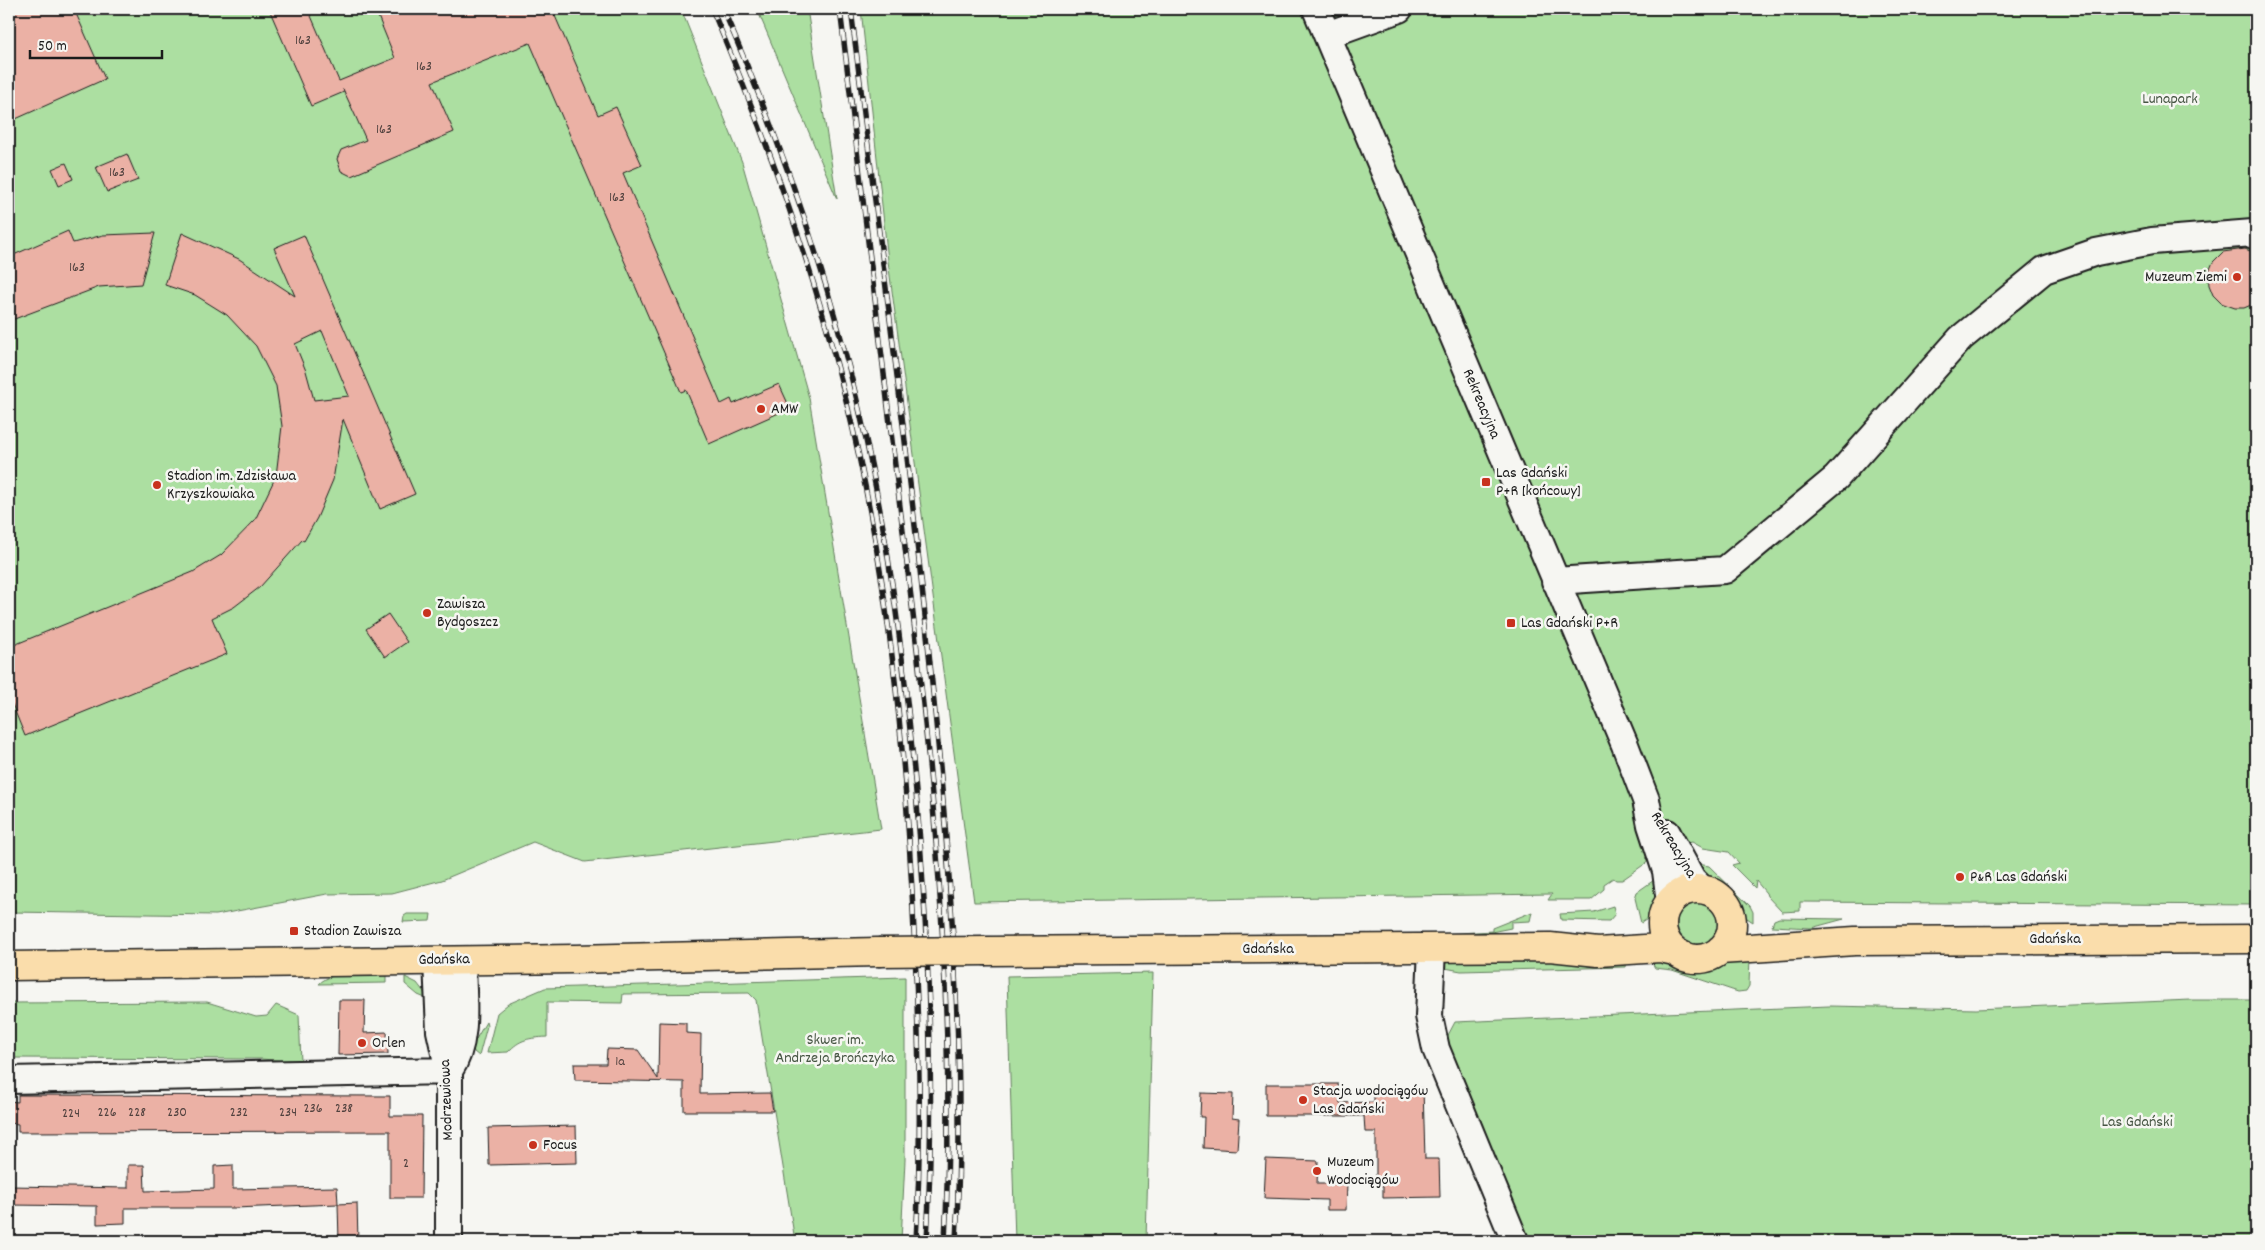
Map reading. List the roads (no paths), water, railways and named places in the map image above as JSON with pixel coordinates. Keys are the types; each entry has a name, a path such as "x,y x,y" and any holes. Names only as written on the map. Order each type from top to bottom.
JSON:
{"main road":[{"path":"1702,889 1720,897 1731,914 1730,934 1720,950 1713,955 1698,958 1676,951 1664,934 1667,909 1684,891 1702,889"},
{"name":"Gdańska","path":"1550,947 1638,932 1654,924 1667,909"},
{"name":"Gdańska","path":"1731,914 1741,922 1757,929 1855,941"},
{"name":"Gdańska","path":"1720,950 1855,941 2256,939"},
{"name":"Gdańska","path":"9,966 986,951 1550,947 1598,952 1660,948 1676,951"}],"street":[{"name":"Rekreacyjna","path":"1316,9 1622,737 1646,800 1692,879 1702,889"},
{"path":"1327,35 1399,9"},
{"path":"1555,581 1725,570 1836,478 1961,338 2044,270 2096,252 2152,241 2255,231"},
{"name":"Rekreacyjna","path":"1646,800 1651,825 1666,871 1667,909"},
{"path":"1432,948 1429,1016 1436,1049 1515,1241"},
{"name":"Modrzewiowa","path":"449,1071 457,1059 461,1044 450,960"},
{"name":"Modrzewiowa","path":"450,960 440,1031 449,1071 450,1241"},
{"path":"9,1080 449,1071"}],"railway":[{"path":"712,9 770,155 804,253 834,353 862,469 885,600 900,732 911,865 919,1086 919,1164 916,1241"},
{"path":"723,9 756,86 813,244 837,324 866,439 888,556 904,674 916,792 924,904 930,1073 927,1241"},
{"path":"840,9 912,605 939,877 947,1059 948,1150 945,1241"},
{"path":"851,9 908,468 938,744 956,992 959,1117 956,1241"}],"place":[{"name":"Muzeum Ziemi","path":"2237,277"},
{"name":"AMW","path":"761,409"},
{"name":"Las Gdański P+R [końcowy]","path":"1486,482"},
{"name":"Stadion im. Zdzisława Krzyszkowiaka","path":"157,485"},
{"name":"Zawisza Bydgoszcz","path":"427,613"},
{"name":"Las Gdański P+R","path":"1511,623"},
{"name":"P&R Las Gdański","path":"1960,877"},
{"name":"Stadion Zawisza","path":"294,931"},
{"name":"Orlen","path":"362,1043"},
{"name":"Stacja wodociągów Las Gdański","path":"1303,1100"},
{"name":"Focus","path":"533,1145"},
{"name":"Muzeum Wodociągów","path":"1317,1171"}],"park label":[{"name":"Lunapark","path":"2170,99"},
{"name":"Skwer im. Andrzeja Brończyka","path":"835,1049"},
{"name":"Las Gdański","path":"2137,1122"}]}
